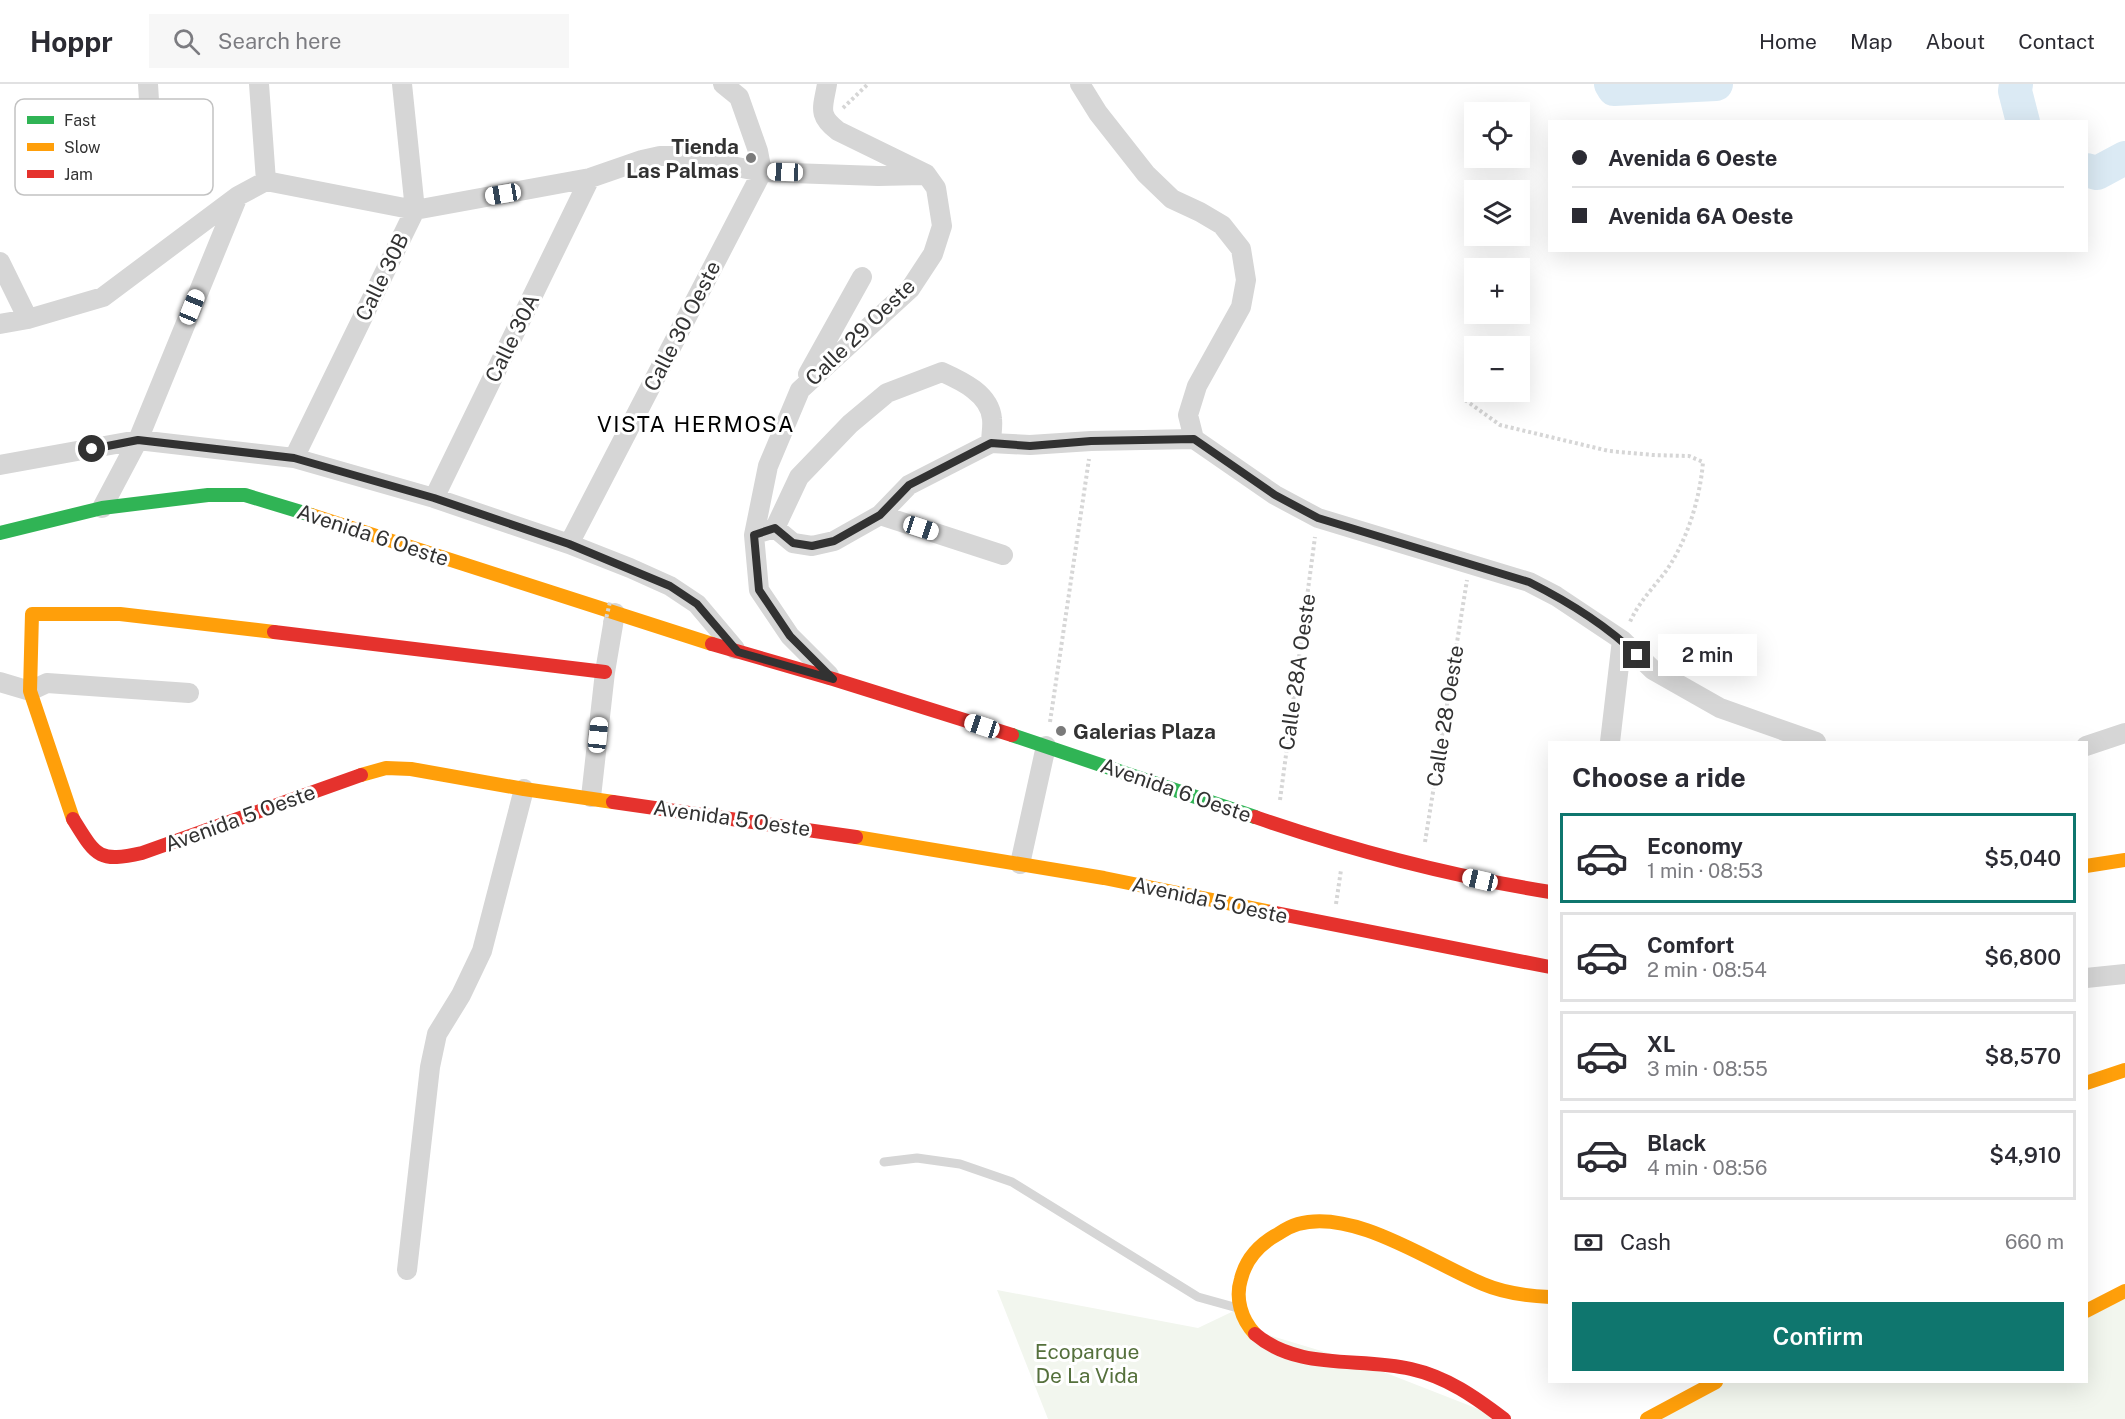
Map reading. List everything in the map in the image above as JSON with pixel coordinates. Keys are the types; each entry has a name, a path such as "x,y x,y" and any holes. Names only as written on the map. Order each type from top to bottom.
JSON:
{"main road":[{"name":"Avenida 6 Oeste","path":"0,533 102,508 208,495 245,495 285,506 610,613 833,679 1046,746 1277,825 1421,867 1548,892"},
{"name":"Avenida 5 Oeste","path":"605,672 120,614 32,614 30,691 73,820 97,854 115,859 142,853 366,773 386,768 411,769 524,789 908,844 1104,878 1548,967"},
{"path":"2088,866 2125,860"},
{"path":"2088,1082 2125,1070"},
{"path":"1504,1419 1457,1386 1429,1374 1397,1366 1317,1359 1284,1352 1261,1340 1244,1320 1240,1308 1239,1281 1253,1254 1274,1236 1293,1226 1321,1221 1368,1230 1492,1287 1548,1297"},
{"path":"2088,1310 2125,1291"},
{"path":"1647,1419 1714,1383"}],"street":[{"path":"148,84 149,99"},
{"path":"259,84 266,181"},
{"name":"Calle 30B","path":"294,458 415,210 402,84"},
{"path":"723,84 739,97 758,151 762,172"},
{"path":"827,84 823,110 827,122 838,132 926,174"},
{"path":"1080,84 1098,113 1146,174 1172,199 1222,225 1241,249 1246,280 1241,307 1197,386 1188,415 1194,439"},
{"path":"0,324 28,319 103,297 238,196 266,181 415,210 590,178 660,156 682,156 762,172 878,176 926,174"},
{"name":"Calle 30 Oeste","path":"569,544 762,172"},
{"name":"Calle 29 Oeste","path":"833,679 790,636 759,590 754,535 768,466 800,390 910,289 933,254 942,226 936,188 926,174"},
{"name":"Calle 30A","path":"434,498 590,178"},
{"path":"102,508 138,440 238,196"},
{"path":"0,262 28,319"},
{"path":"800,390 862,276"},
{"path":"754,535 775,528 799,477 850,424 886,393 924,378 942,372 961,381 985,399 992,417 991,443"},
{"path":"775,528 793,543 812,546 834,541 880,515 909,485 991,443 1030,446 1091,441 1194,439 1275,495 1318,518 1529,582 1556,596 1622,640 1653,670 1720,708 1813,741"},
{"path":"0,465 138,440 294,458 434,498 569,544 670,586 697,604 738,652"},
{"path":"880,515 1003,555"},
{"path":"591,798 610,613"},
{"path":"1611,741 1622,640"},
{"path":"0,682 30,691 47,683 189,693"},
{"path":"2088,745 2125,733"},
{"path":"1020,864 1046,746"},
{"path":"407,1270 430,1067 437,1034 461,995 482,951 524,789"},
{"path":"2088,978 2125,974"}],"lane":[{"path":"884,1162 917,1158 960,1164 1012,1182 1198,1297 1240,1308"}],"path":[{"path":"827,122 868,84"},
{"path":"1468,402 1500,425 1609,451 1689,456 1703,462 1701,481 1685,536 1667,569 1636,609 1622,640"},
{"path":"1046,746 1091,441"},
{"name":"Calle 28A Oeste","path":"1277,825 1318,518"},
{"name":"Calle 28 Oeste","path":"1421,867 1469,565"},
{"path":"1332,925 1346,845"}],"green space":[{"name":"Ecoparque De La Vida","path":"997,1290 1198,1328 1240,1308 1252,1330 1358,1362 1504,1419 1048,1419"},
{"path":"2125,1291 2125,1419 1647,1419 1714,1383 2088,1383 2088,1310"}],"waterway":[{"path":"1611,84 1614,89 1716,84"},
{"path":"2016,84 2015,91 2022,120"},
{"path":"2088,171 2097,173 2125,158"}],"traffic: fast":[{"path":"0,533 102,508 208,495 245,495 311,515"},
{"path":"1012,735 1255,817"}],"traffic: slow":[{"path":"311,515 712,644"},
{"path":"73,819 30,691 32,614 120,614 274,632"},
{"path":"361,775 386,768 411,769 613,802"},
{"path":"856,837 1104,878 1271,912"},
{"path":"2088,866 2125,860"},
{"path":"2088,1082 2125,1070"},
{"path":"1255,1334 1246,1322 1239,1301 1239,1286 1246,1265 1260,1247 1271,1238 1298,1224 1320,1221 1368,1230 1499,1290 1548,1297"},
{"path":"2088,1310 2125,1291"},
{"path":"1647,1419 1714,1383"}],"traffic: jam":[{"path":"274,632 605,672"},
{"path":"712,644 1012,735"},
{"path":"73,819 93,849 100,854 116,857 127,856 142,853 361,775"},
{"path":"613,802 856,837"},
{"path":"1255,817 1401,861 1548,892"},
{"path":"1271,912 1548,967"},
{"path":"1255,1334 1272,1346 1310,1358 1391,1366 1437,1377 1460,1389 1504,1419"}],"place":[{"name":"Tienda Las Palmas","path":"751,158"},
{"name":"Galerias Plaza","path":"1061,731"}],"district":[{"name":"VISTA HERMOSA","path":"696,424"}],"route":[{"path":"92,449 138,440 294,458 434,498 569,544 670,586 697,604 738,652 833,679 790,636 759,590 754,535 775,528 793,543 812,546 834,541 880,515 909,485 991,443 1030,446 1091,441 1194,439 1275,495 1318,518 1529,582 1556,596 1622,640 1637,655"}]}
